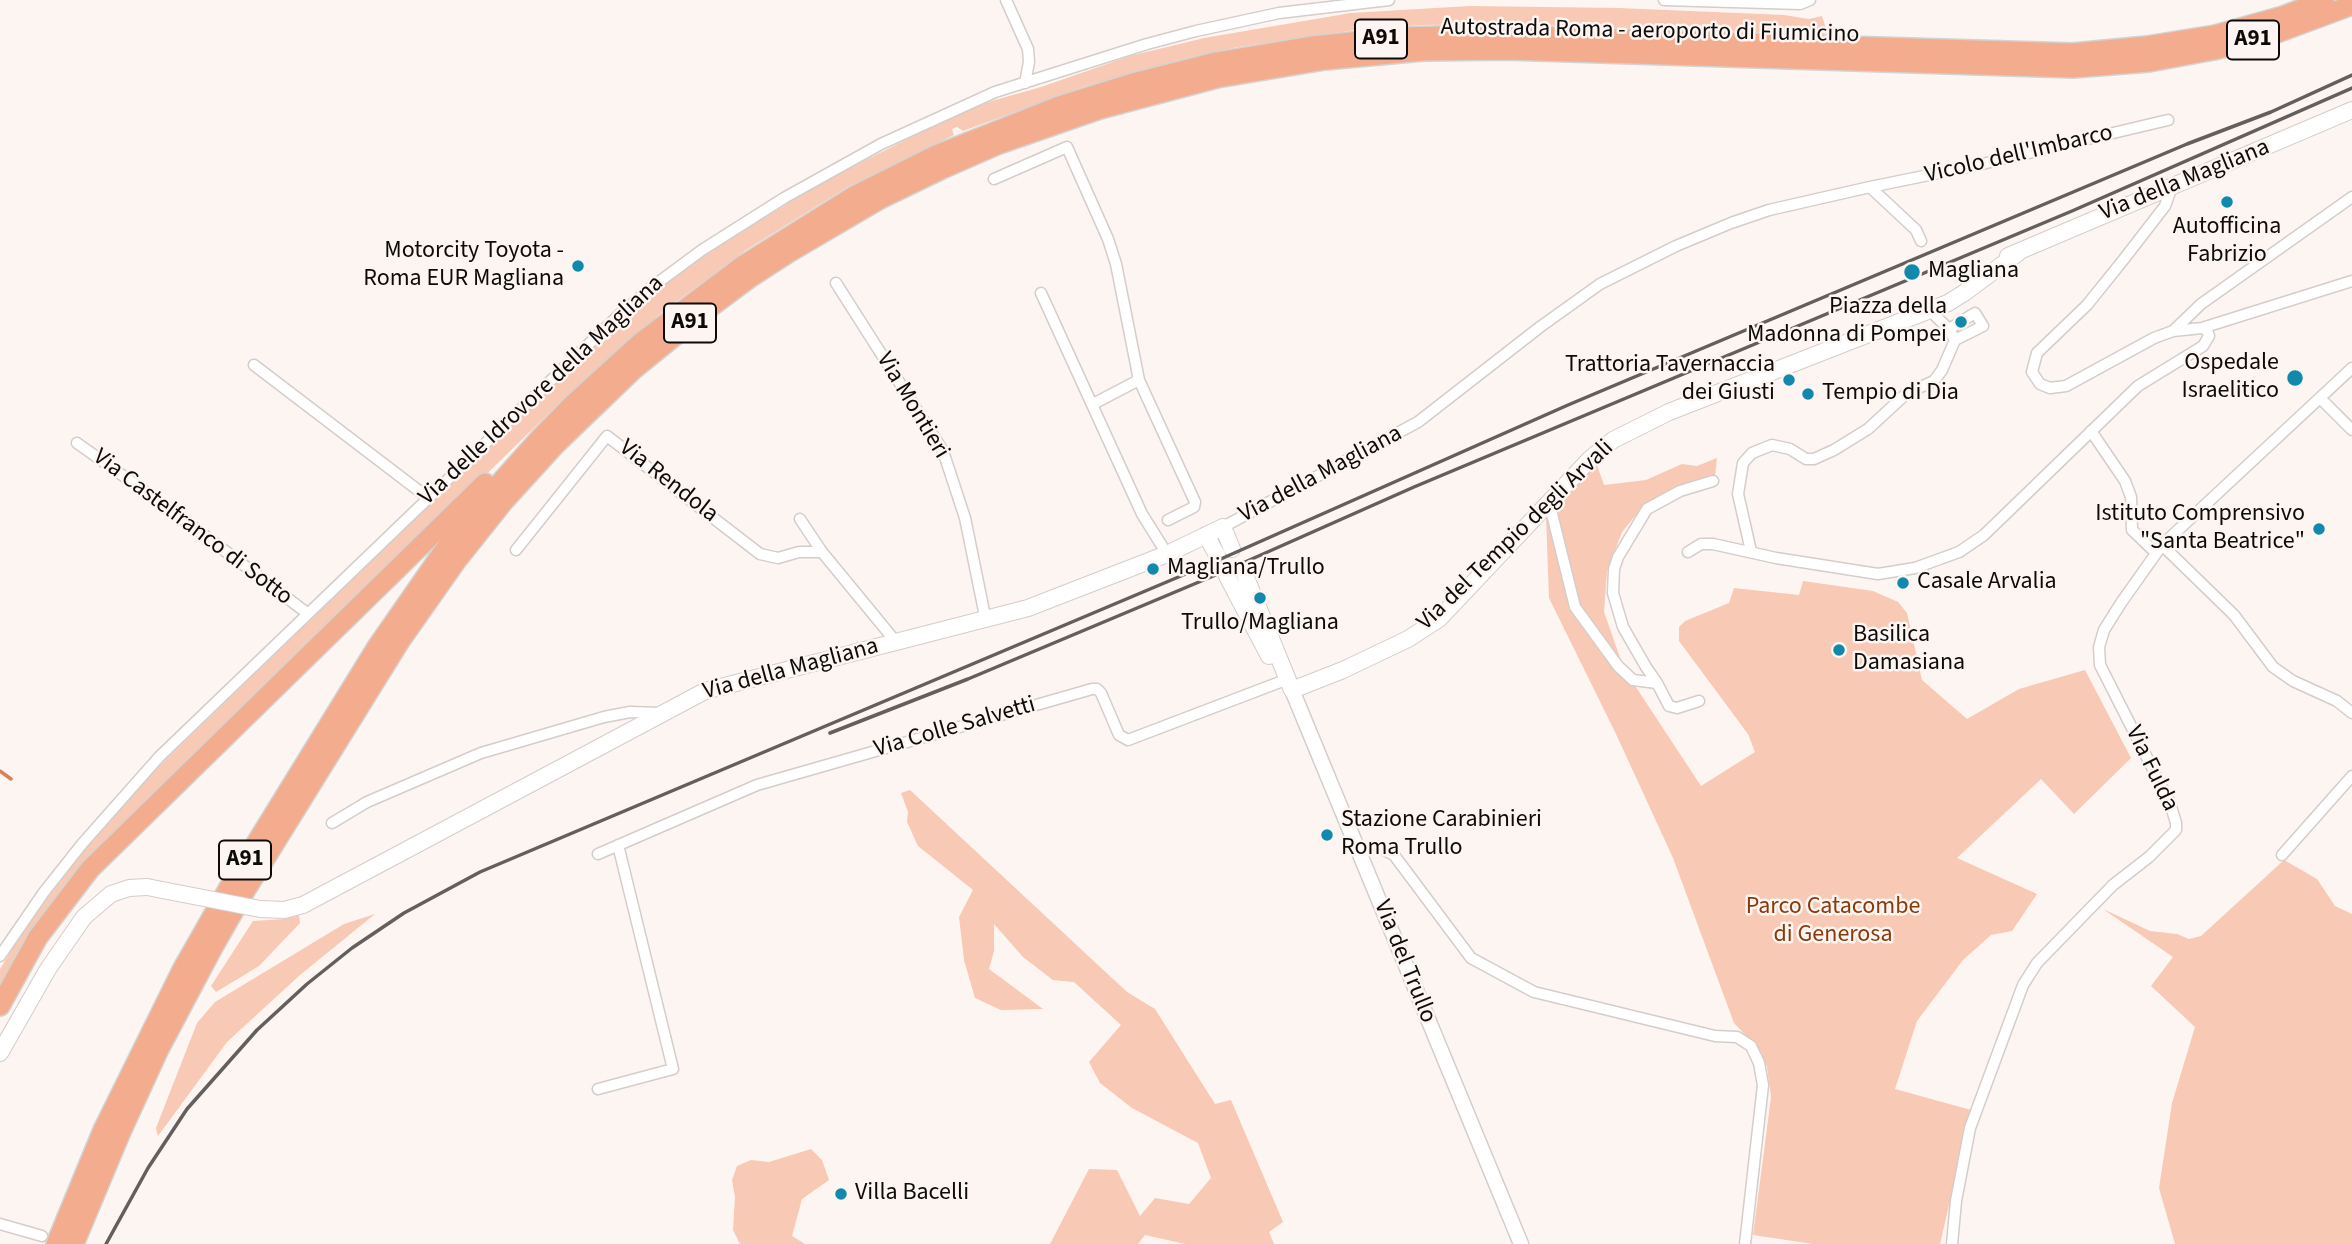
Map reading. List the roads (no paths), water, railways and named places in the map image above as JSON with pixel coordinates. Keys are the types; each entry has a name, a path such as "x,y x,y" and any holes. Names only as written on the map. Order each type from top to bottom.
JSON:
{"highway":[{"name":"Autostrada Roma - aeroporto di Fiumicino","path":"74,1244 159,1049 212,949 400,641 457,560 504,501 555,445 606,394 642,363 708,309 775,261 880,199 999,144 1100,109 1227,76 1348,57 1453,50 2073,68 2148,54 2324,0"},
{"name":"Autostrada Roma - aeroporto di Fiumicino","path":"49,1240 182,970 262,833 377,647 425,577 490,494 572,405 648,337 721,280 794,231 875,185 955,147 1059,106 1133,83 1216,62 1327,44 1400,37 1464,35 2036,53 2200,53 2250,41 2352,5"},
{"path":"0,1006 44,928 90,869 526,443 572,405"}],"main road":[{"name":"Via della Magliana","path":"1932,308 1952,289 1993,261 2018,253 2061,232 2352,110"},
{"name":"Via del Tempio degli Arvali","path":"1290,685 1379,653 1432,624 1464,594 1601,448 1646,422 1932,308"},
{"name":"Via della Magliana","path":"0,1053 48,969 84,916 111,894 129,888 147,887 260,909 280,910 303,905 713,688 986,621 1053,599 1167,554 1223,527"},
{"path":"1206,535 1225,552 1223,527"},
{"name":"Via del Trullo","path":"1235,573 1290,685"}],"street":[{"path":"1006,0 1028,49 1029,62 1025,83"},
{"path":"1277,0 1279,13"},
{"name":"Via delle Idrovore della Magliana","path":"0,956 44,892 120,799 159,757 619,315 702,250 784,198 881,144 975,100 1147,44 1279,13 1389,0"},
{"path":"1664,0 1800,4 1810,0"},
{"name":"Vicolo dell'Imbarco","path":"1870,187 1978,165 2168,120"},
{"path":"994,179 1067,147 1113,251 1139,380 1195,502 1190,509 1168,520"},
{"path":"2172,186 2165,206 2094,296 2078,315 2043,346 2034,361 2033,375 2037,382 2050,388 2062,387 2154,338 2173,331 2202,328 2352,281"},
{"path":"1870,187 1916,230 1921,241"},
{"name":"Via della Magliana","path":"1223,527 1418,422 1557,314 1618,275 1676,246 1749,216 1870,187"},
{"path":"2173,331 2189,313 2264,257 2352,197"},
{"name":"Via Montieri","path":"836,282 943,451 965,518 986,621"},
{"path":"1041,293 1142,514 1167,554"},
{"path":"1932,308 1955,340"},
{"path":"1751,551 1738,494 1743,463 1752,453 1772,445 1790,449 1806,459 1814,459 1868,429 1907,393 1934,381 1941,373 1955,340 1983,326 1975,313 1949,329"},
{"path":"1688,552 1697,545 1707,544 1872,574 1892,573 1925,565 1970,546 2138,386 2203,346 2209,336 2207,330 2187,324 2186,317 2189,313"},
{"path":"254,365 427,497"},
{"name":"Via Fulda","path":"1952,1244 1956,1201 1970,1128 2023,985 2037,963 2113,885 2149,858 2176,830 2170,803 2103,674 2098,656 2104,630 2159,549 2352,368"},
{"path":"1093,404 1139,380"},
{"path":"2319,398 2352,430"},
{"path":"2091,431 2125,481 2131,496 2132,530 2159,549 2234,615 2273,667 2293,681 2337,701 2352,713"},
{"name":"Via Rendola","path":"516,550 607,436 760,554 778,558 799,552 821,552"},
{"name":"Via Castelfranco di Sotto","path":"77,443 172,510 307,613"},
{"path":"1699,701 1677,708 1669,706 1623,627 1614,593 1614,569 1618,556 1647,509 1680,491 1713,481"},
{"path":"1549,502 1576,607 1618,666 1633,680 1657,682"},
{"path":"800,519 821,552 896,642"},
{"name":"Via Colle Salvetti","path":"598,854 757,785 1092,689 1101,693 1119,735 1128,740 1290,685"},
{"name":"Via del Trullo","path":"1290,685 1521,1244"},
{"name":"Via della Magliana","path":"332,823 366,802 481,753 604,717 630,712 664,713"},
{"path":"2282,855 2352,776"},
{"path":"598,1089 673,1069 618,845"},
{"path":"1359,852 1374,847 1394,855 1471,958 1534,992 1715,1036 1738,1037 1746,1042 1758,1059 1763,1085 1745,1244"},
{"path":"0,1224 49,1240"}],"waterway":[{"path":"0,771 11,779"}],"railway":[{"path":"106,1244 148,1168 187,1109 257,1030 307,984 352,948 404,913 480,872 1214,562 1568,405 2187,144 2271,112 2352,75"},
{"path":"830,733 968,679 1218,574 1414,487 2072,211 2352,88"}],"place":[{"name":"Autofficina Fabrizio","path":"2227,202"},
{"name":"Motorcity Toyota - Roma EUR Magliana","path":"578,266"},
{"name":"Magliana","path":"1912,272"},
{"name":"Piazza della Madonna di Pompei","path":"1961,322"},
{"name":"Ospedale Israelitico","path":"2295,378"},
{"name":"Trattoria Tavernaccia dei Giusti","path":"1789,380"},
{"name":"Tempio di Dia","path":"1808,394"},
{"name":"Istituto Comprensivo \"Santa Beatrice\"","path":"2319,529"},
{"name":"Magliana/Trullo","path":"1153,569"},
{"name":"Casale Arvalia","path":"1903,583"},
{"name":"Trullo/Magliana","path":"1260,598"},
{"name":"Basilica Damasiana","path":"1839,650"},
{"name":"Stazione Carabinieri Roma Trullo","path":"1327,835"},
{"name":"Villa Bacelli","path":"841,1194"}],"park label":[{"name":"Parco Catacombe di Generosa","path":"1833,922"}]}
